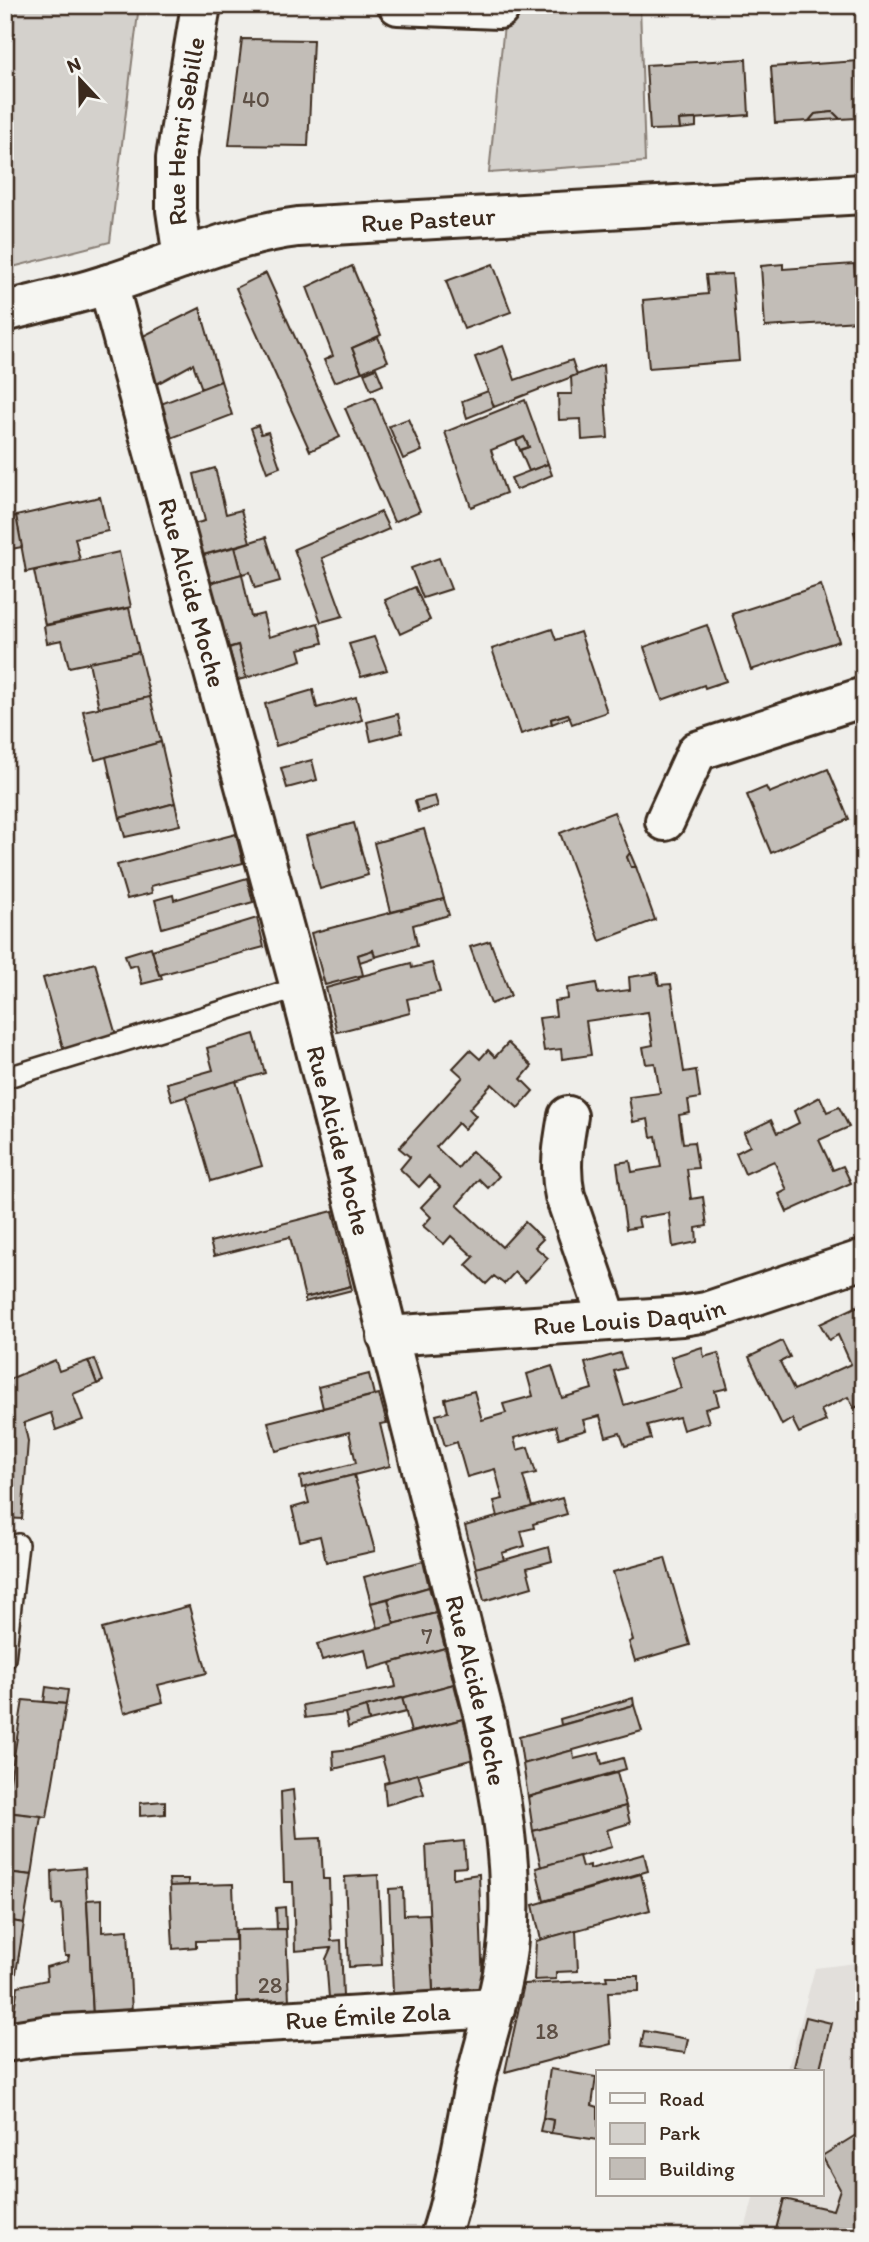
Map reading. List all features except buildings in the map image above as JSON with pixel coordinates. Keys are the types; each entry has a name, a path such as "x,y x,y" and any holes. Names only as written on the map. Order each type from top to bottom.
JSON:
{"street":[{"name":"Rue Henri Sebille","path":"183,258 176,210 176,158 201,5"},
{"path":"398,5 499,9"},
{"name":"Rue Pasteur","path":"5,312 108,284 243,236 298,227 864,194"},
{"name":"Rue Alcide Moche","path":"108,284 300,987 485,1718 505,1831 509,1920 505,1961 495,2008"},
{"path":"665,821 697,751 864,697"},
{"path":"568,1116 561,1154 561,1178 608,1320"},
{"name":"Rue Louis Daquin","path":"387,1336 682,1316 706,1312 864,1259"},
{"name":"Rue Émile Zola","path":"5,2042 50,2035 495,2008 475,2083 454,2191 440,2237"}],"lane":[{"path":"5,1078 300,987"},
{"path":"5,1659 18,1544"}],"shaded area":[{"path":"864,1962 864,2237 743,2237 754,2196 824,2196 824,2070 788,2070 815,1968"}],"green space":[{"path":"5,5 139,5 110,242 5,269"},
{"path":"506,5 640,5 645,162 489,173"}]}
